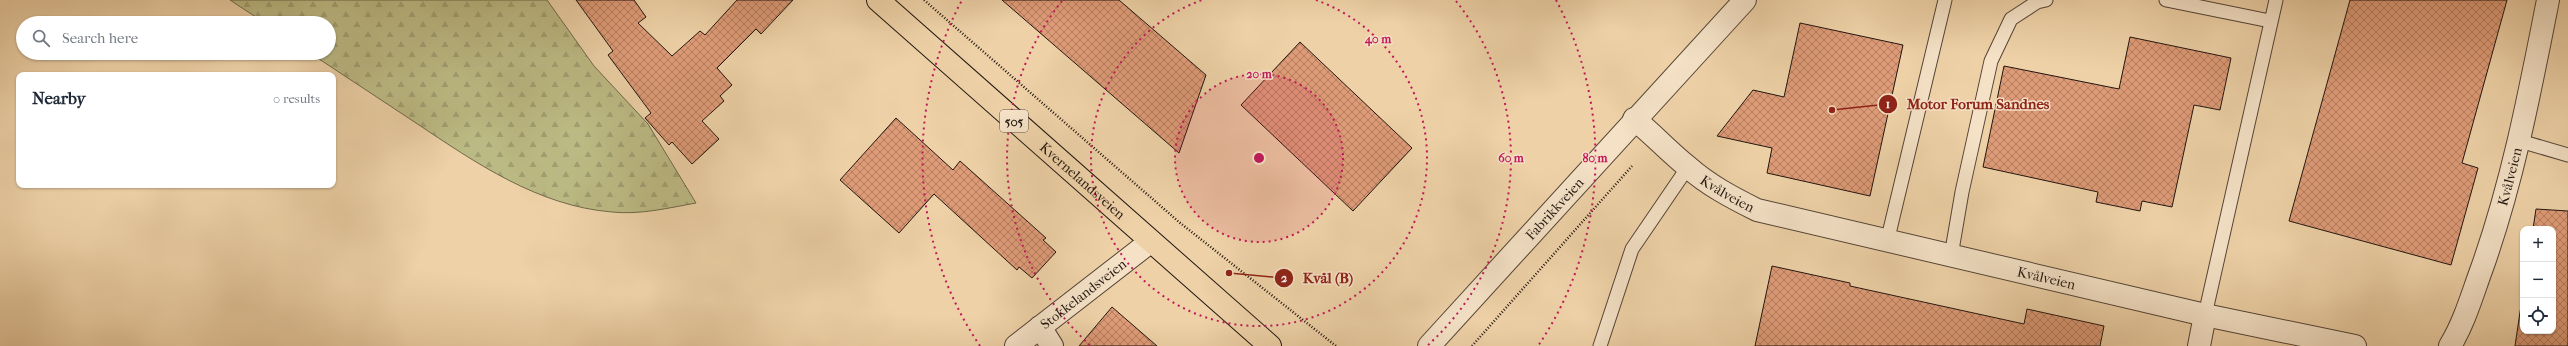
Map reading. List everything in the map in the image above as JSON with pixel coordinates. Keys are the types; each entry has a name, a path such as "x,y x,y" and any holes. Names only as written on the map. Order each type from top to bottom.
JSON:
{"main road":[{"name":"Kvernelandsveien","path":"878,0 1150,242 1270,346"}],"street":[{"name":"Fabrikkveien","path":"1429,346 1634,119 1745,0"},
{"name":"Kvålveien","path":"2450,346 2462,326 2492,239 2520,141 2548,0"},
{"name":"Kvålveien","path":"1634,119 1658,138 1688,167 1727,195 1757,210 1887,242 2205,315 2355,346"},
{"name":"Stokkelandsveien","path":"1016,346 1150,242"},
{"path":"2199,346 2205,315"},
{"path":"1040,327 1052,346"}],"lane":[{"path":"1887,242 1945,0"},
{"path":"1951,256 1962,192 1991,61 2011,19 2036,2 2046,0"},
{"path":"2166,0 2270,21"},
{"path":"2205,315 2270,21 2276,0"},
{"path":"2520,141 2568,155"},
{"path":"1600,346 1632,249 1688,167"}],"path":[{"path":"924,0 1179,222 1336,346"},
{"path":"1472,346 1632,166"}],"green space":[{"path":"230,0 547,0 594,66 648,124 696,203 644,212 622,213 585,208 533,192 462,153 321,60 336,60 336,16 254,16"}],"building":[{"path":"576,0 634,0 646,17 638,23 672,56 700,31 705,35 737,0 793,0 761,34 756,29 717,68 732,85 720,96 724,101 702,121 719,139 692,164 672,142 669,145 645,118 651,113 608,55 613,51"},
{"path":"1002,0 1119,0 1206,75 1179,153"},
{"path":"2350,0 2507,0 2462,163 2478,168 2451,265 2289,221"},
{"path":"1800,23 1903,45 1870,196 1767,173 1772,148 1717,136 1753,90 1784,97"},
{"path":"2130,37 2231,58 2220,110 2194,105 2172,207 2142,201 2140,211 2096,202 2098,192 1983,167 2004,66 2119,89"},
{"path":"1300,42 1412,148 1353,211 1241,105"},
{"path":"896,118 953,170 960,161 1046,238 1043,240 1056,252 1032,278 1019,267 1017,270 934,194 899,233 840,180"},
{"path":"2536,209 2568,211 2568,346 2515,346 2520,312 2520,334 2556,334 2556,226 2533,226"},
{"path":"1772,266 1850,283 1850,286 2024,324 2027,309 2104,326 2100,346 1755,346"},
{"path":"1112,307 1157,346 1079,346"}],"place":[{"name":"Motor Forum Sandnes","path":"1832,110"},
{"name":"Kvål (B)","path":"1229,273"}]}
